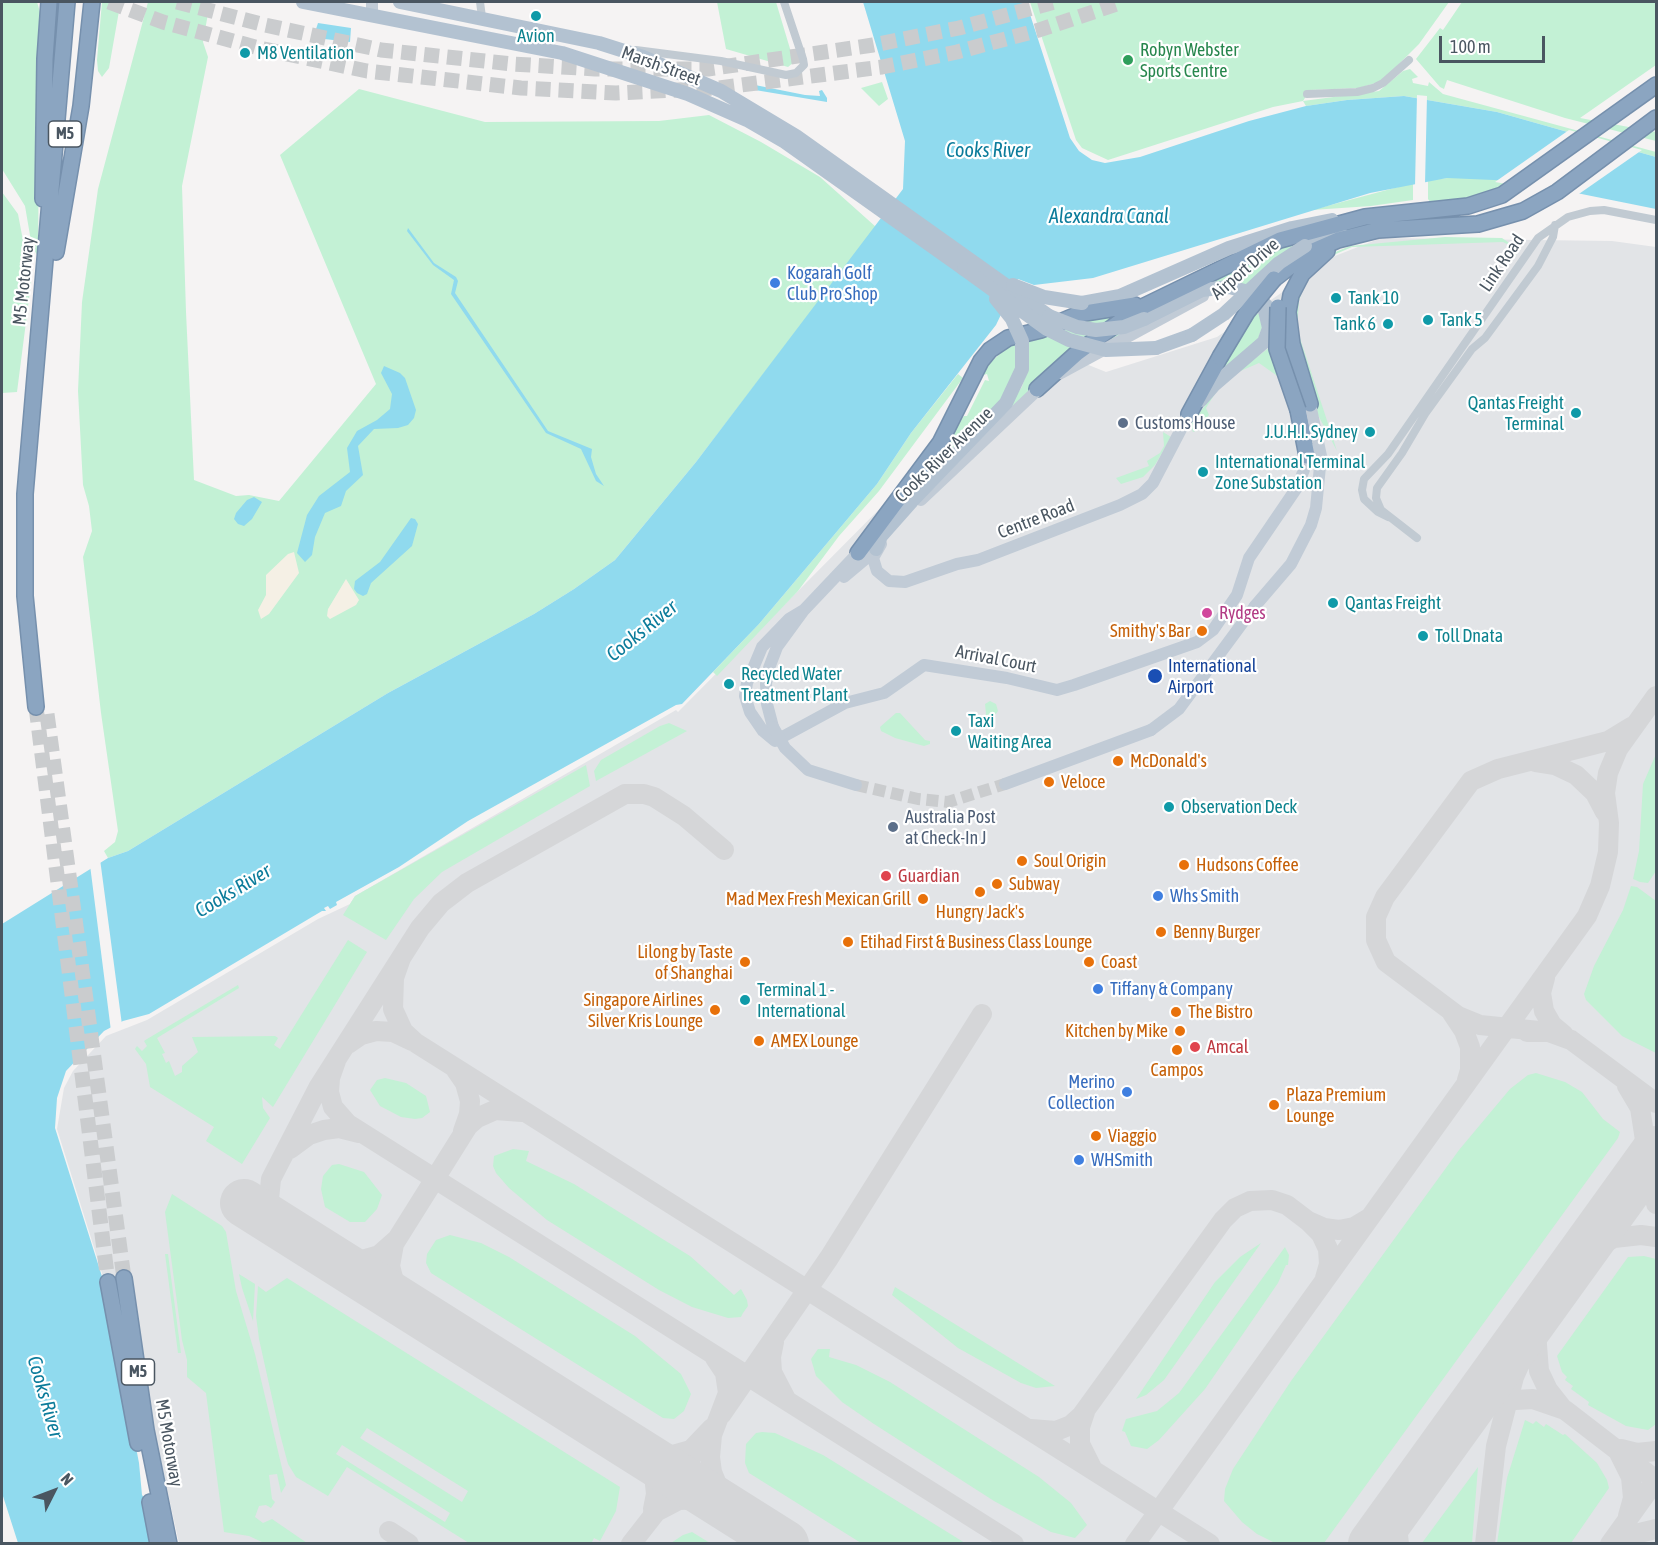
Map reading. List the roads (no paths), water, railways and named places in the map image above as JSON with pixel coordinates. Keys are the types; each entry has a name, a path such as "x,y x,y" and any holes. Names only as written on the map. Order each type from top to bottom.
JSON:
{"highway":[{"name":"M5 Motorway","path":"49,266 67,2"},
{"name":"M5 Motorway","path":"41,706 27,633 24,571 31,456 77,2"},
{"path":"49,266 84,89 92,2"},
{"path":"49,3 42,164 49,266"},
{"name":"Airport Drive","path":"1365,217 1468,206 1493,199 1516,186 1656,85"},
{"name":"Airport Drive","path":"1378,230 1496,220 1523,211 1557,192 1656,118"},
{"path":"858,553 940,443 981,361 996,345 1008,338 1041,330 1079,314 1132,306 1294,235 1365,217"},
{"path":"1306,460 1304,385 1292,344 1288,312 1294,287 1306,268 1318,257 1339,246 1438,226"},
{"path":"1189,414 1220,357 1261,293 1284,269 1305,250 1378,230"},
{"path":"1305,409 1277,349 1275,311 1292,273 1303,259 1322,245"},
{"path":"1037,389 1077,353 1122,319 1207,275"},
{"name":"M5 Motorway","path":"124,1278 158,1544"},
{"name":"M5 Motorway","path":"108,1282 148,1467 169,1544"}],"main road":[{"name":"Marsh Street","path":"303,2 372,8 588,60 688,94 747,120 856,186"},
{"name":"Marsh Street","path":"400,2 557,33 618,49 670,68 729,95 787,130 856,186 966,265"},
{"path":"482,17 489,28 555,46 588,60"},
{"name":"Airport Drive","path":"966,265 1035,294 1082,303 1120,296 1217,253 1271,234 1320,222 1365,217"},
{"name":"Airport Drive","path":"966,265 1058,335 1094,348 1131,351 1168,345 1203,329 1224,314 1279,263 1335,235 1378,230"},
{"path":"966,265 1038,310 1067,325 1087,329 1108,330 1144,319 1202,290 1221,286 1239,289 1259,298 1275,311 1304,385"},
{"path":"876,550 881,536 912,501 1000,410 1015,389 1022,369 1022,341 1005,309 966,265"},
{"path":"1189,414 1214,385 1253,354 1266,338 1269,323 1265,311 1239,289"},
{"path":"858,553 929,474 968,443"}],"street":[{"path":"480,2 482,17"},
{"name":"Marsh Street","path":"618,49 721,61 786,75 799,71 804,65 784,2"},
{"path":"1307,94 1357,92 1373,88 1383,83 1409,60"},
{"path":"1555,225 1575,214 1604,210 1656,220"},
{"name":"Link Road","path":"1417,538 1364,499 1362,490 1364,479 1388,454 1538,238 1555,225"},
{"name":"Link Road","path":"1388,518 1377,502 1377,488 1445,386 1538,266 1553,237 1555,225"},
{"path":"1509,282 1515,298"},
{"name":"Cooks River Avenue","path":"822,593 876,550 921,501 1037,389 1063,372 1204,295 1239,289"},
{"path":"1005,784 1151,730 1179,709 1298,552 1311,525 1319,488 1321,456 1317,428 1305,409"},
{"name":"Centre Road","path":"876,550 874,564 880,576 892,582 905,582 957,564 978,560 1131,500 1153,483 1189,414"},
{"name":"Arrival Court","path":"804,610 780,627 762,647 747,683 745,696 750,712 763,731 775,741 845,703 884,693 925,665 1057,690 1203,639 1233,602 1249,558 1298,486 1306,460"},
{"path":"855,785 823,776 803,766 785,748 773,727 766,694 772,657 782,638 804,610 858,553"}],"water":[{"name":"Cooks River","path":"863,2 1026,2 1070,138 1079,151 1092,160 1105,163 1140,157 1249,121 1306,106 1347,100 1404,96 1497,112 1656,157 1656,209 1517,181 1447,178 1370,193 1093,278 1034,285 1018,279 996,325 911,433 877,484 759,624 682,704 676,705 468,821 399,867 336,902 337,905 330,909 328,906 324,908 326,911 322,911 149,1014 123,1021 104,1031 66,1071 57,1098 55,1128 105,1286 139,1463 142,1495 178,1543 18,1543 2,1493 2,924 108,858 128,851 388,693 534,614 615,560 696,462 903,189 905,141"},
{"path":"318,23 351,28 350,42 316,38 314,35"},
{"path":"755,85 805,95 820,96 819,91 822,90 827,102 755,90"},
{"path":"408,228 434,263 456,277 458,281 455,293 548,431 592,449 591,457 596,474 604,486 596,481 581,449 546,433 451,294 454,280 433,265 407,231"},
{"path":"384,366 400,373 405,378 416,410 414,418 408,425 398,428 374,429 358,446 363,475 346,491 341,506 325,513 315,537 312,555 305,562 297,553 307,515 319,496 350,472 347,448 357,431 377,420 390,409 392,394 381,373"},
{"path":"254,497 262,502 252,519 244,526 238,524 234,519 236,513 247,500"},
{"path":"411,518 415,519 418,524 412,546 371,583 367,594 363,596 357,593 354,589 355,581 380,562"}],"tunnel":[{"path":"109,2 163,22 259,48 367,71 521,88 616,93 718,88 882,67 957,52 1039,30 1123,2"},
{"path":"177,2 265,25 381,50 513,64 595,69 708,69 873,45 959,28 1055,2"},
{"path":"36,707 108,1282"},
{"path":"47,714 124,1278"},
{"path":"856,785 918,799 948,802 1005,784"}],"place":[{"name":"Avion","path":"536,16"},
{"name":"M8 Ventilation","path":"245,53"},
{"name":"Robyn Webster Sports Centre","path":"1128,60"},
{"name":"Kogarah Golf Club Pro Shop","path":"775,283"},
{"name":"Tank 10","path":"1336,298"},
{"name":"Tank 5","path":"1428,320"},
{"name":"Tank 6","path":"1388,324"},
{"name":"Qantas Freight Terminal","path":"1576,413"},
{"name":"Customs House","path":"1123,423"},
{"name":"J.U.H.I. Sydney","path":"1370,432"},
{"name":"International Terminal Zone Substation","path":"1203,472"},
{"name":"Qantas Freight","path":"1333,603"},
{"name":"Rydges","path":"1207,613"},
{"name":"Smithy's Bar","path":"1202,631"},
{"name":"Toll Dnata","path":"1423,636"},
{"name":"International Airport","path":"1155,676"},
{"name":"Recycled Water Treatment Plant","path":"729,684"},
{"name":"Taxi Waiting Area","path":"956,731"},
{"name":"McDonald's","path":"1118,761"},
{"name":"Veloce","path":"1049,782"},
{"name":"Observation Deck","path":"1169,807"},
{"name":"Australia Post at Check-In J","path":"893,827"},
{"name":"Soul Origin","path":"1022,861"},
{"name":"Hudsons Coffee","path":"1184,865"},
{"name":"Guardian","path":"886,876"},
{"name":"Subway","path":"997,884"},
{"name":"Hungry Jack's","path":"980,892"},
{"name":"Whs Smith","path":"1158,896"},
{"name":"Mad Mex Fresh Mexican Grill","path":"923,899"},
{"name":"Benny Burger","path":"1161,932"},
{"name":"Etihad First & Business Class Lounge","path":"848,942"},
{"name":"Lilong by Taste of Shanghai","path":"745,962"},
{"name":"Coast","path":"1089,962"},
{"name":"Tiffany & Company","path":"1098,989"},
{"name":"Terminal 1 - International","path":"745,1000"},
{"name":"Singapore Airlines Silver Kris Lounge","path":"715,1010"},
{"name":"The Bistro","path":"1176,1012"},
{"name":"Kitchen by Mike","path":"1180,1031"},
{"name":"AMEX Lounge","path":"759,1041"},
{"name":"Amcal","path":"1195,1047"},
{"name":"Campos","path":"1177,1050"},
{"name":"Merino Collection","path":"1127,1092"},
{"name":"Plaza Premium Lounge","path":"1274,1105"},
{"name":"Viaggio","path":"1096,1136"},
{"name":"WHSmith","path":"1079,1160"}],"water label":[{"name":"Alexandra Canal","path":"1109,217"}]}
